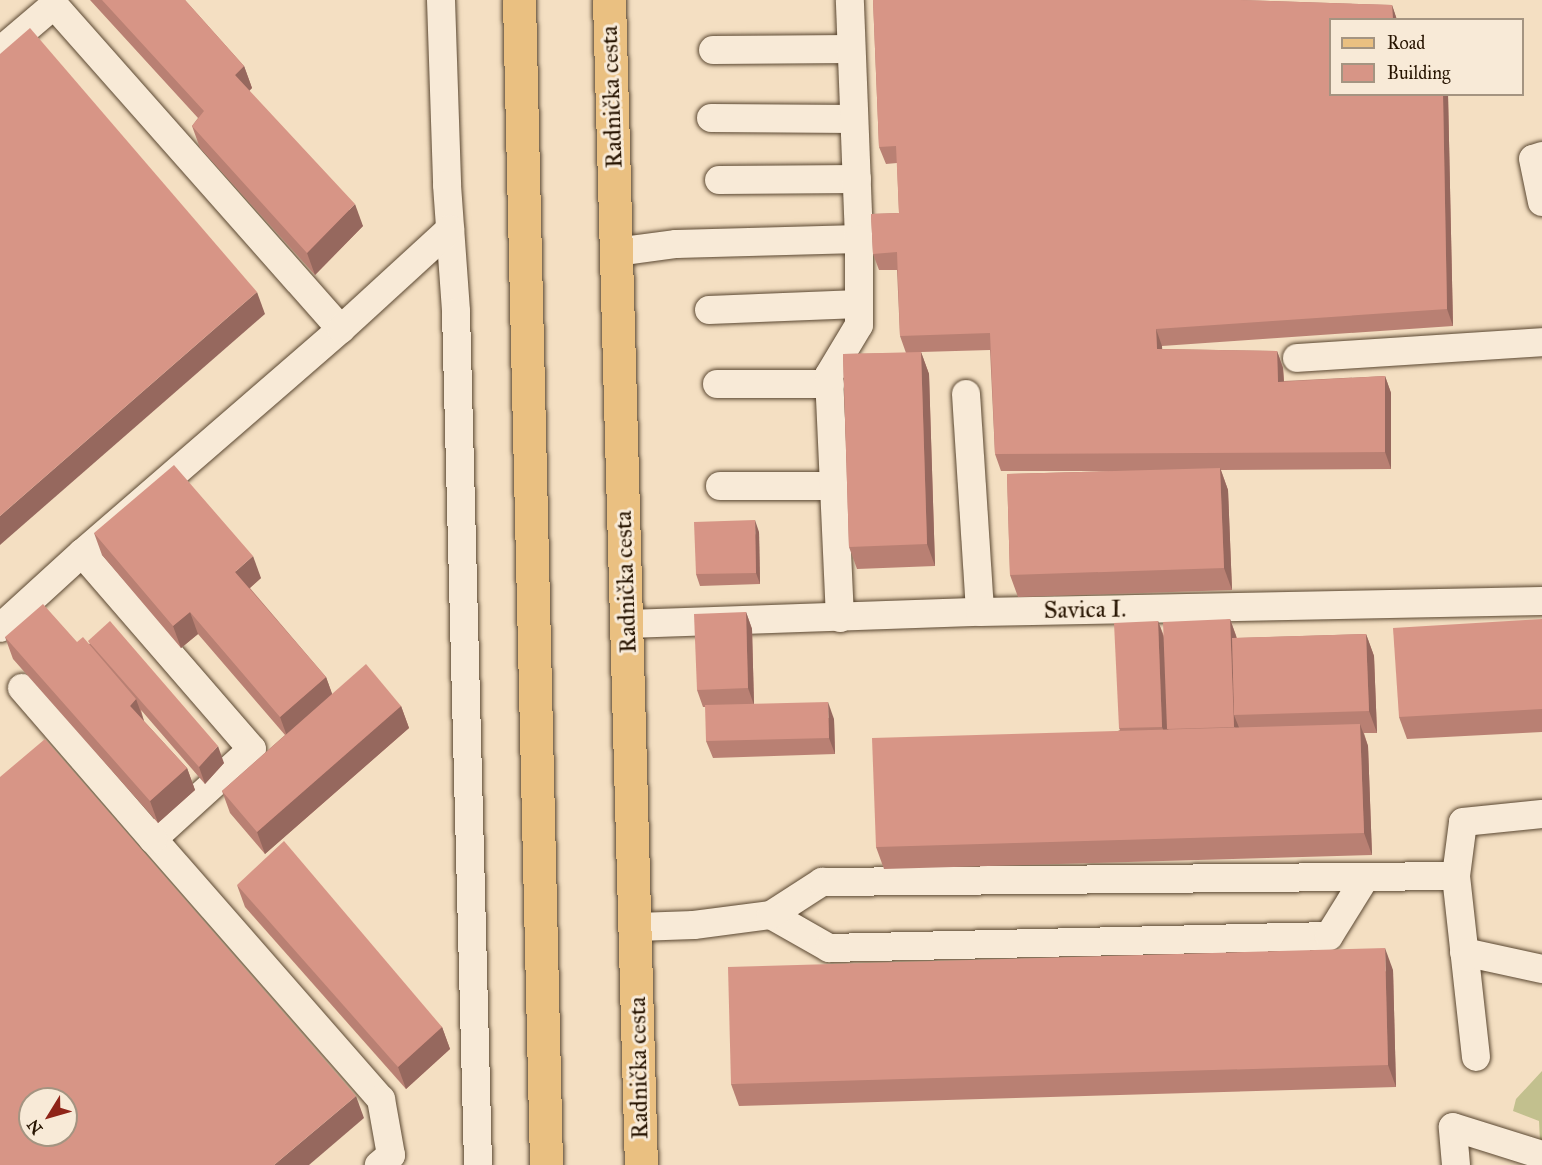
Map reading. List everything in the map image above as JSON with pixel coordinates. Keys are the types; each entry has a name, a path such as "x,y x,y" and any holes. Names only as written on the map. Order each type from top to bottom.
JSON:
{"main road":[{"path":"519,0 546,1165"},
{"name":"Radnička cesta","path":"609,0 637,927 641,1165"}],"street":[{"path":"441,0 450,229 456,312 478,1165"},
{"path":"840,618 829,375 859,326 859,239 850,0"},
{"path":"0,51 54,5 341,329"},
{"path":"713,50 851,49"},
{"path":"711,118 854,119"},
{"path":"1542,156 1533,159 1542,202"},
{"path":"719,180 857,179"},
{"path":"0,628 82,553 341,329 450,229"},
{"path":"616,252 676,244 859,239"},
{"path":"709,310 859,304"},
{"path":"1297,358 1542,342"},
{"path":"717,384 830,384"},
{"path":"966,394 980,612"},
{"path":"720,486 834,486"},
{"path":"82,553 252,749 153,838"},
{"name":"Savica I.","path":"628,624 980,612 1542,602"},
{"path":"22,688 381,1099 391,1155 379,1165"},
{"path":"1476,1057 1456,876 1463,822 1542,814"},
{"path":"637,927 694,924 771,915 822,882 1456,876"},
{"path":"771,915 829,948 1329,936 1365,878"},
{"path":"1464,952 1542,969"},
{"path":"1456,1165 1453,1127 1542,1155"}],"shaded area":[{"path":"1542,1071 1542,1143 1540,1143 1539,1121 1513,1111 1516,1099"}],"building":[{"path":"102,0 185,0 244,66 235,75 355,204 307,253 192,126 204,111"},
{"path":"873,0 1240,0 1392,5 1393,18 1329,18 1329,96 1443,96 1447,309 1156,329 1157,349 1277,351 1278,382 1385,376 1385,452 995,454 990,333 900,336 897,252 873,254 871,214 899,213 896,146 879,147"},
{"path":"30,28 257,292 0,516 0,54"},
{"path":"921,352 927,544 849,547 843,354"},
{"path":"174,465 253,556 235,572 326,677 280,717 190,612 173,626 94,533"},
{"path":"1220,468 1224,568 1010,575 1007,474"},
{"path":"755,520 756,573 696,574 694,522"},
{"path":"43,604 77,642 83,637 136,699 130,706 187,768 150,801 5,637"},
{"path":"746,612 748,688 697,690 694,614"},
{"path":"1230,619 1234,727 1167,729 1163,622"},
{"path":"1542,619 1542,709 1399,717 1393,628"},
{"path":"110,621 218,746 199,767 88,641"},
{"path":"1158,621 1162,727 1119,728 1114,623"},
{"path":"1366,634 1369,711 1234,715 1232,638"},
{"path":"366,664 401,706 257,832 222,791"},
{"path":"828,702 829,738 706,741 705,705"},
{"path":"1360,724 1364,833 876,847 872,738"},
{"path":"45,739 356,1096 274,1165 0,1165 0,777"},
{"path":"284,841 442,1027 398,1067 237,885"},
{"path":"1385,948 1388,1065 731,1084 728,967"}]}
